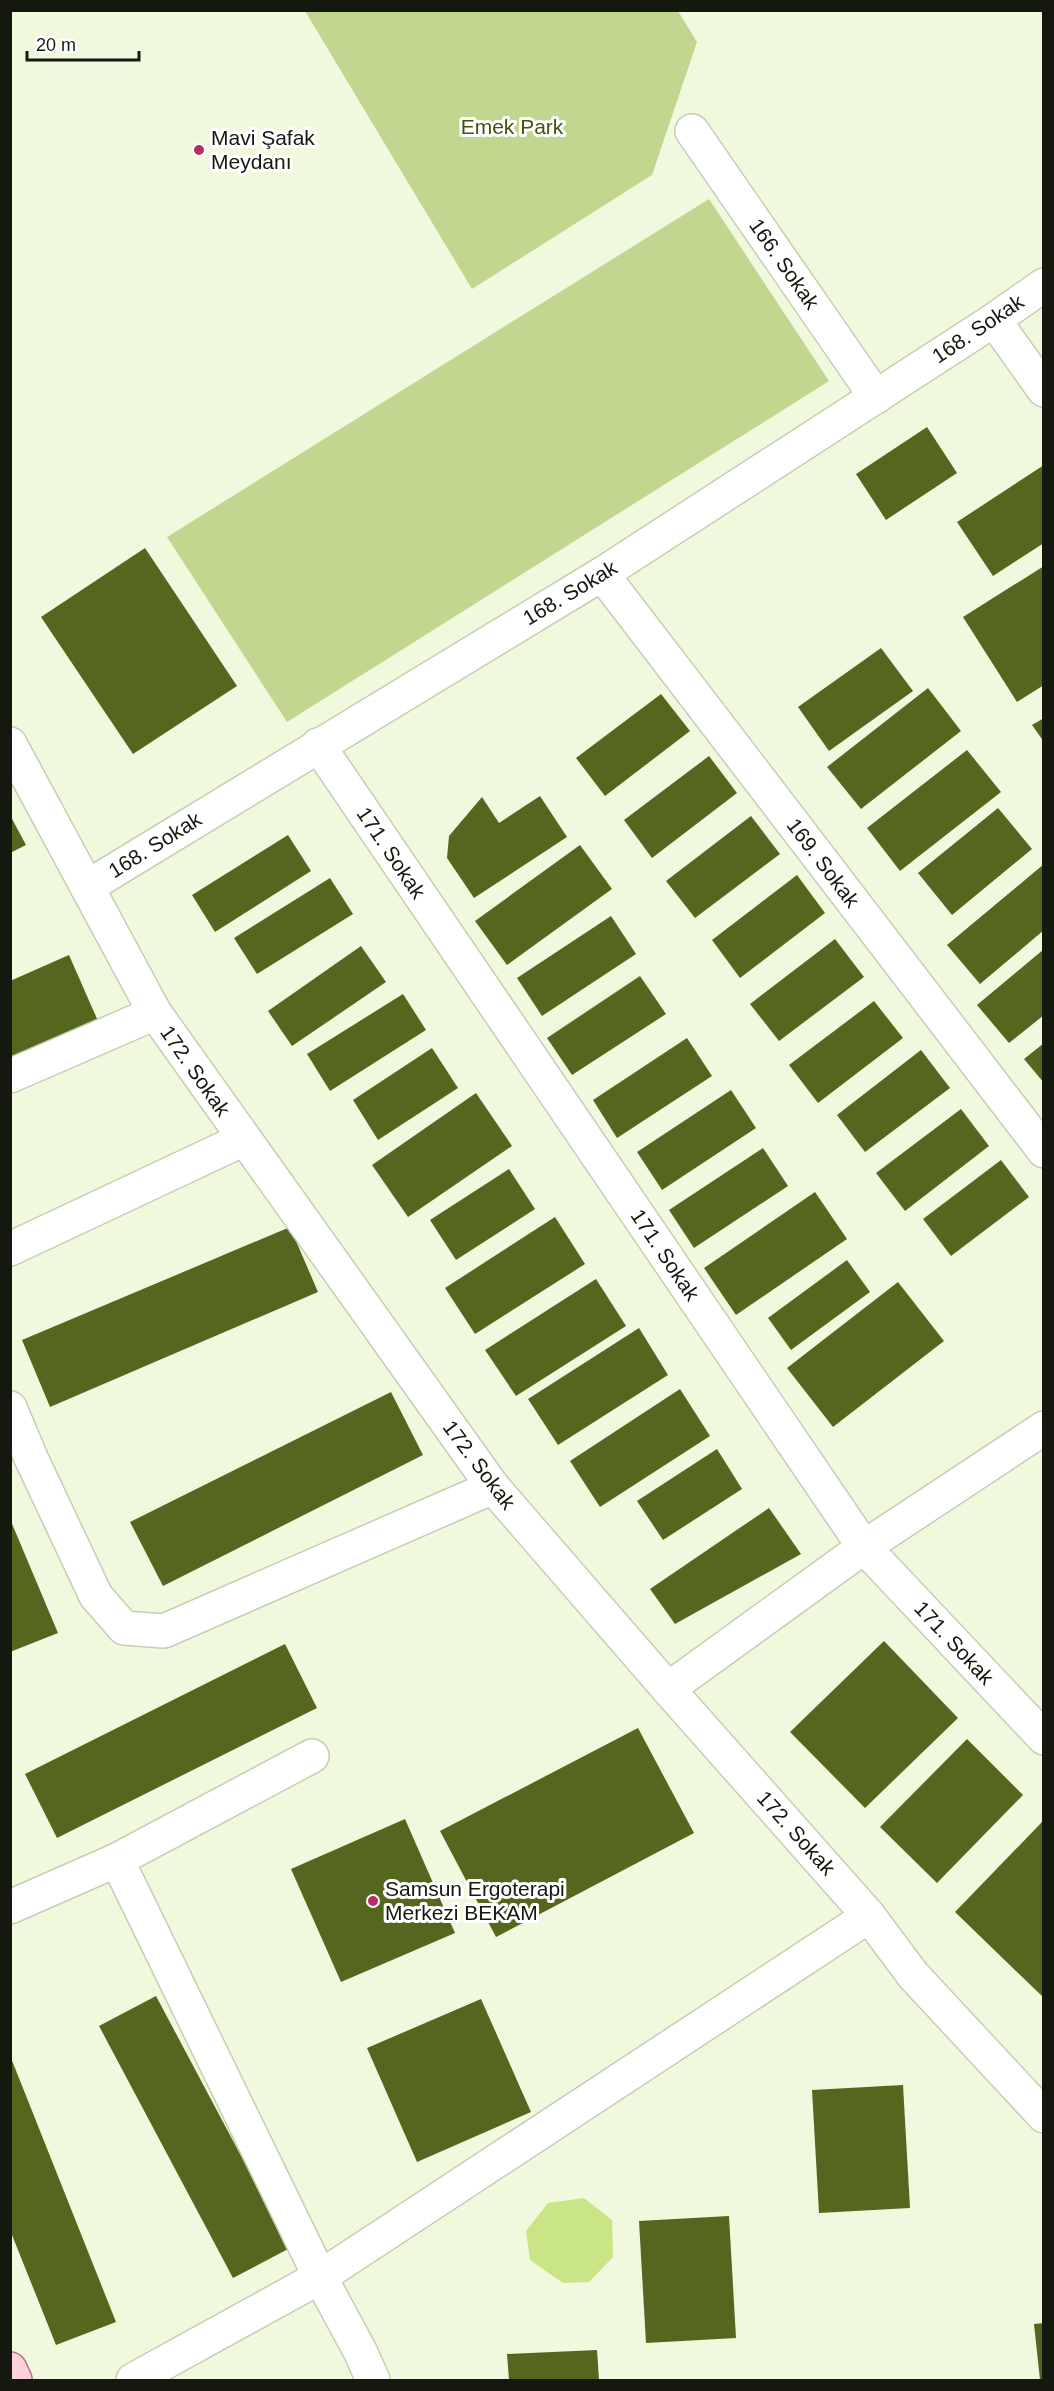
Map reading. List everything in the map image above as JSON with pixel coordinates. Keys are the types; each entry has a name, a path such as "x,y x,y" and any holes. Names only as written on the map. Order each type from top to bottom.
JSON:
{"main road":[{"path":"10,2369 15,2380"}],"street":[{"name":"166. Sokak","path":"693,131 876,397"},
{"name":"168. Sokak","path":"87,887 602,574 994,320 1044,285"},
{"path":"994,320 1044,390"},
{"name":"169. Sokak","path":"602,574 1044,1151"},
{"name":"172. Sokak","path":"10,744 155,1013 493,1487 869,1916 914,1975 1044,2116"},
{"name":"171. Sokak","path":"318,746 864,1547 1044,1738"},
{"path":"10,1076 155,1013"},
{"path":"10,1249 244,1139"},
{"path":"10,1408 96,1596 124,1628 164,1631 493,1487"},
{"path":"668,1689 864,1547 1044,1428"},
{"path":"10,1907 117,1860 312,1756"},
{"path":"117,1860 320,2277 360,2351 372,2380"},
{"path":"134,2380 320,2277 869,1916"}],"green space":[{"name":"Emek Park","path":"305,11 678,11 697,42 652,175 472,289"},
{"path":"709,199 829,381 287,722 167,537"}],"shaded area":[{"path":"584,2198 612,2220 613,2257 589,2282 563,2283 530,2260 526,2231 548,2203"}],"building":[{"path":"927,427 957,473 886,520 856,474"},
{"path":"1044,465 1044,543 993,576 957,522"},
{"path":"145,548 237,686 133,754 41,617"},
{"path":"1044,566 1044,685 1017,702 963,617"},
{"path":"881,648 913,691 829,751 798,707"},
{"path":"928,688 961,731 861,809 827,767"},
{"path":"661,694 690,731 605,796 576,758"},
{"path":"1044,718 1044,742 1032,725"},
{"path":"967,750 1001,792 900,871 867,828"},
{"path":"709,756 737,793 652,858 624,820"},
{"path":"540,796 567,837 474,898 447,858 449,836 482,797 499,823"},
{"path":"998,808 1032,849 952,915 918,873"},
{"path":"10,815 26,845 10,853"},
{"path":"751,816 780,854 695,918 666,881"},
{"path":"288,835 311,871 215,932 192,895"},
{"path":"580,845 612,889 507,965 475,921"},
{"path":"1044,864 1044,930 980,984 947,945"},
{"path":"797,875 825,913 740,978 712,940"},
{"path":"330,878 353,914 257,974 234,938"},
{"path":"611,916 636,954 542,1016 517,978"},
{"path":"835,939 864,977 779,1041 750,1004"},
{"path":"361,946 386,982 292,1046 268,1011"},
{"path":"1044,949 1044,1015 1009,1043 977,1005"},
{"path":"69,955 98,1021 10,1059 10,981"},
{"path":"640,976 666,1014 572,1075 547,1038"},
{"path":"403,994 426,1030 330,1091 307,1054"},
{"path":"874,1001 903,1038 818,1103 789,1065"},
{"path":"687,1038 712,1076 617,1138 593,1100"},
{"path":"1044,1043 1044,1083 1024,1059"},
{"path":"432,1048 458,1088 378,1140 353,1100"},
{"path":"921,1050 950,1088 865,1152 837,1115"},
{"path":"731,1090 756,1128 662,1190 637,1152"},
{"path":"476,1093 512,1146 408,1217 372,1165"},
{"path":"961,1109 989,1146 905,1211 876,1173"},
{"path":"763,1148 788,1186 694,1248 669,1210"},
{"path":"1001,1160 1029,1197 951,1256 923,1219"},
{"path":"509,1169 535,1209 456,1260 430,1220"},
{"path":"815,1192 847,1239 736,1315 704,1268"},
{"path":"555,1217 585,1264 475,1334 445,1288"},
{"path":"290,1227 318,1292 50,1407 22,1340"},
{"path":"847,1260 870,1292 791,1350 768,1318"},
{"path":"596,1279 626,1326 516,1396 485,1350"},
{"path":"898,1282 944,1341 833,1427 787,1368"},
{"path":"639,1328 668,1375 558,1445 528,1399"},
{"path":"680,1389 710,1436 600,1507 570,1461"},
{"path":"391,1392 423,1455 163,1586 130,1522"},
{"path":"717,1449 742,1489 663,1540 637,1501"},
{"path":"769,1508 801,1554 675,1624 650,1589"},
{"path":"10,1519 58,1633 10,1652"},
{"path":"884,1641 958,1718 865,1808 790,1732"},
{"path":"285,1644 317,1708 57,1838 25,1774"},
{"path":"638,1728 694,1833 496,1937 440,1831"},
{"path":"967,1739 1023,1795 937,1883 880,1827"},
{"name":"Samsun Ergoterapi Merkezi BEKAM","path":"405,1819 455,1933 341,1982 291,1869"},
{"path":"1042,1822 1044,1823 1044,1998 955,1912"},
{"path":"156,1996 290,2248 233,2278 99,2026"},
{"path":"481,1999 531,2112 417,2162 367,2048"},
{"path":"11,2058 116,2322 56,2345 10,2230"},
{"path":"903,2085 910,2208 819,2213 812,2090"},
{"path":"729,2216 736,2338 646,2343 639,2221"},
{"path":"1044,2323 1044,2380 1040,2380 1034,2324"},
{"path":"597,2350 599,2380 509,2380 507,2354"}],"place":[{"name":"Mavi Şafak Meydanı","path":"199,150"},
{"name":"Samsun Ergoterapi Merkezi BEKAM","path":"373,1901"}]}
